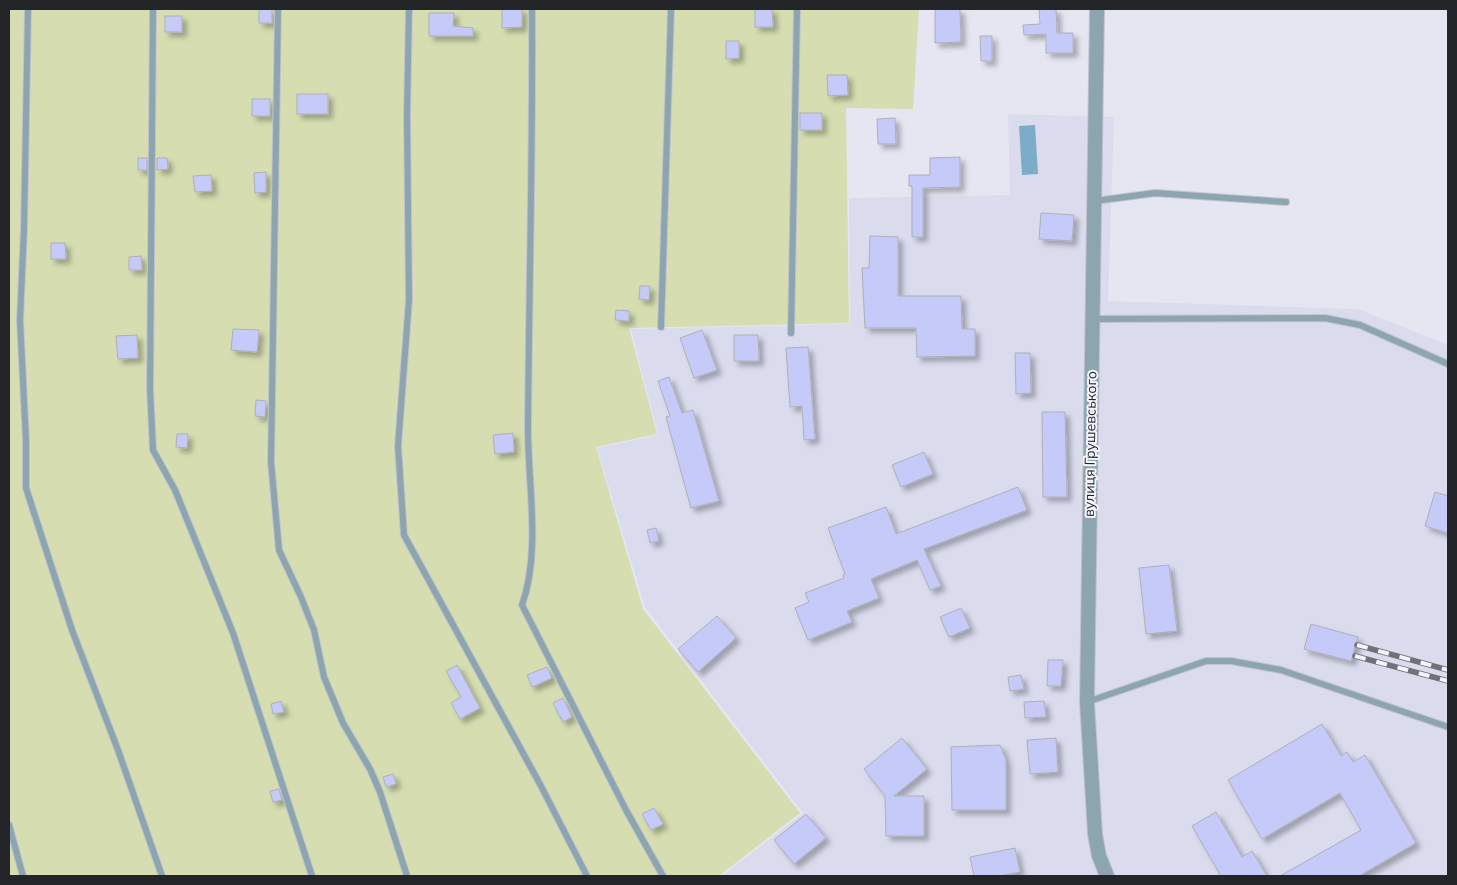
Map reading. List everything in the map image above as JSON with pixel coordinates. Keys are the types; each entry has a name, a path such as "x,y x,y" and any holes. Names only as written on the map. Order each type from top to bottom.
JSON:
{"street":[{"name":"вулиця Грушевського","path":"1097,9 1087,702 1095,834 1098,856 1107,876"}],"lane":[{"path":"28,9 20,320 26,441 26,488 72,630 118,750 162,876"},
{"path":"153,9 150,388 153,450 175,490 233,633 312,876"},
{"path":"278,9 272,462 279,550 314,630 324,677 344,723 370,769 380,792 407,876"},
{"path":"409,9 407,115 409,300 398,446 404,535 541,786 587,876"},
{"path":"532,9 528,432 532,562 528,589 522,605 626,810 663,876"},
{"path":"661,327 671,9"},
{"path":"791,333 797,9"},
{"path":"1093,201 1155,193 1286,202"},
{"path":"1092,319 1325,318 1360,325 1448,364"},
{"path":"1087,702 1206,661 1231,661 1281,670 1448,727"},
{"path":"9,824 23,876"}],"shaded area":[{"path":"1008,114 1114,117 1108,301 1358,309 1448,345 1448,876 722,876 803,813 645,607 597,448 658,435 631,329 850,324 849,198 1010,195"}],"green space":[{"path":"9,9 919,9 913,109 846,108 849,323 629,328 657,434 596,447 643,609 800,813 719,876 9,876"}],"water":[{"path":"1035,125 1038,174 1022,175 1019,126"}],"building":[{"path":"259,9 272,9 272,23 259,23"},
{"path":"502,9 522,9 522,27 502,28"},
{"path":"755,9 772,9 773,27 755,27"},
{"path":"935,9 960,9 961,42 935,43"},
{"path":"1039,9 1056,9 1057,33 1073,33 1073,53 1046,53 1046,34 1024,35 1023,25 1040,24"},
{"path":"429,13 454,13 453,26 473,28 473,36 429,36"},
{"path":"165,16 182,16 182,32 165,32"},
{"path":"980,36 992,36 992,61 981,61"},
{"path":"726,41 739,41 739,58 726,59"},
{"path":"827,75 847,75 848,95 828,96"},
{"path":"297,94 328,94 328,114 297,114"},
{"path":"252,99 270,99 270,116 252,116"},
{"path":"800,113 822,113 822,130 800,130"},
{"path":"895,118 896,144 878,144 877,119"},
{"path":"960,157 960,187 923,188 923,237 912,237 912,186 909,186 909,175 930,175 930,158"},
{"path":"138,158 147,158 147,170 138,170"},
{"path":"157,158 167,158 168,169 157,170"},
{"path":"266,172 266,192 255,193 254,173"},
{"path":"211,175 212,191 195,192 193,176"},
{"path":"1041,213 1074,215 1072,241 1039,239"},
{"path":"870,236 898,237 898,296 961,296 962,329 975,329 975,356 917,357 916,328 865,328 862,268 869,268"},
{"path":"51,243 65,243 66,259 51,259"},
{"path":"141,256 142,270 129,270 129,257"},
{"path":"640,286 650,286 649,300 639,299"},
{"path":"616,310 629,311 629,321 615,320"},
{"path":"233,329 259,330 257,352 231,350"},
{"path":"702,330 717,370 694,378 680,338"},
{"path":"137,335 138,358 118,359 116,336"},
{"path":"734,335 758,335 759,361 734,361"},
{"path":"808,347 815,439 804,440 802,406 790,407 786,348"},
{"path":"1015,353 1030,353 1031,393 1016,394"},
{"path":"669,377 682,413 693,410 719,501 691,508 666,417 670,416 658,381"},
{"path":"256,400 266,401 265,417 255,416"},
{"path":"1042,412 1065,412 1067,497 1043,497"},
{"path":"513,433 514,452 495,454 493,435"},
{"path":"177,434 188,434 187,448 176,447"},
{"path":"924,452 933,474 901,487 892,465"},
{"path":"1018,487 1027,510 924,549 941,586 930,590 917,560 871,579 879,598 847,611 852,622 808,640 795,608 809,602 805,593 844,578 843,575 845,574 828,528 886,507 896,534"},
{"path":"1435,492 1448,496 1448,533 1425,526"},
{"path":"656,528 659,541 650,543 647,530"},
{"path":"1169,565 1177,631 1146,634 1139,568"},
{"path":"961,608 970,628 949,637 940,617"},
{"path":"717,616 736,638 698,672 678,649"},
{"path":"1311,624 1358,637 1351,661 1304,649"},
{"path":"1048,660 1063,660 1061,686 1047,686"},
{"path":"457,665 480,708 460,719 451,703 461,697 446,671"},
{"path":"547,667 552,678 532,687 527,675"},
{"path":"1021,675 1024,689 1010,691 1008,677"},
{"path":"563,698 572,717 563,722 553,703"},
{"path":"281,701 284,712 273,714 271,704"},
{"path":"1044,701 1046,717 1025,718 1024,702"},
{"path":"1322,724 1341,756 1347,752 1353,762 1365,755 1416,843 1359,876 1280,876 1361,830 1340,793 1262,839 1228,780"},
{"path":"902,738 927,769 894,796 924,796 924,836 886,836 885,796 864,769"},
{"path":"1056,738 1058,772 1030,774 1027,740"},
{"path":"1000,745 1006,760 1006,810 952,810 951,747"},
{"path":"393,774 396,784 386,787 383,777"},
{"path":"279,789 282,800 273,802 270,791"},
{"path":"654,808 663,824 651,830 642,814"},
{"path":"1216,812 1242,857 1252,851 1267,876 1221,876 1192,826"},
{"path":"806,814 826,838 794,864 774,840"},
{"path":"1015,848 1020,872 999,876 974,876 970,857"}],"railway":[{"path":"1357,645 1448,670"},
{"path":"1355,656 1448,681"}]}
